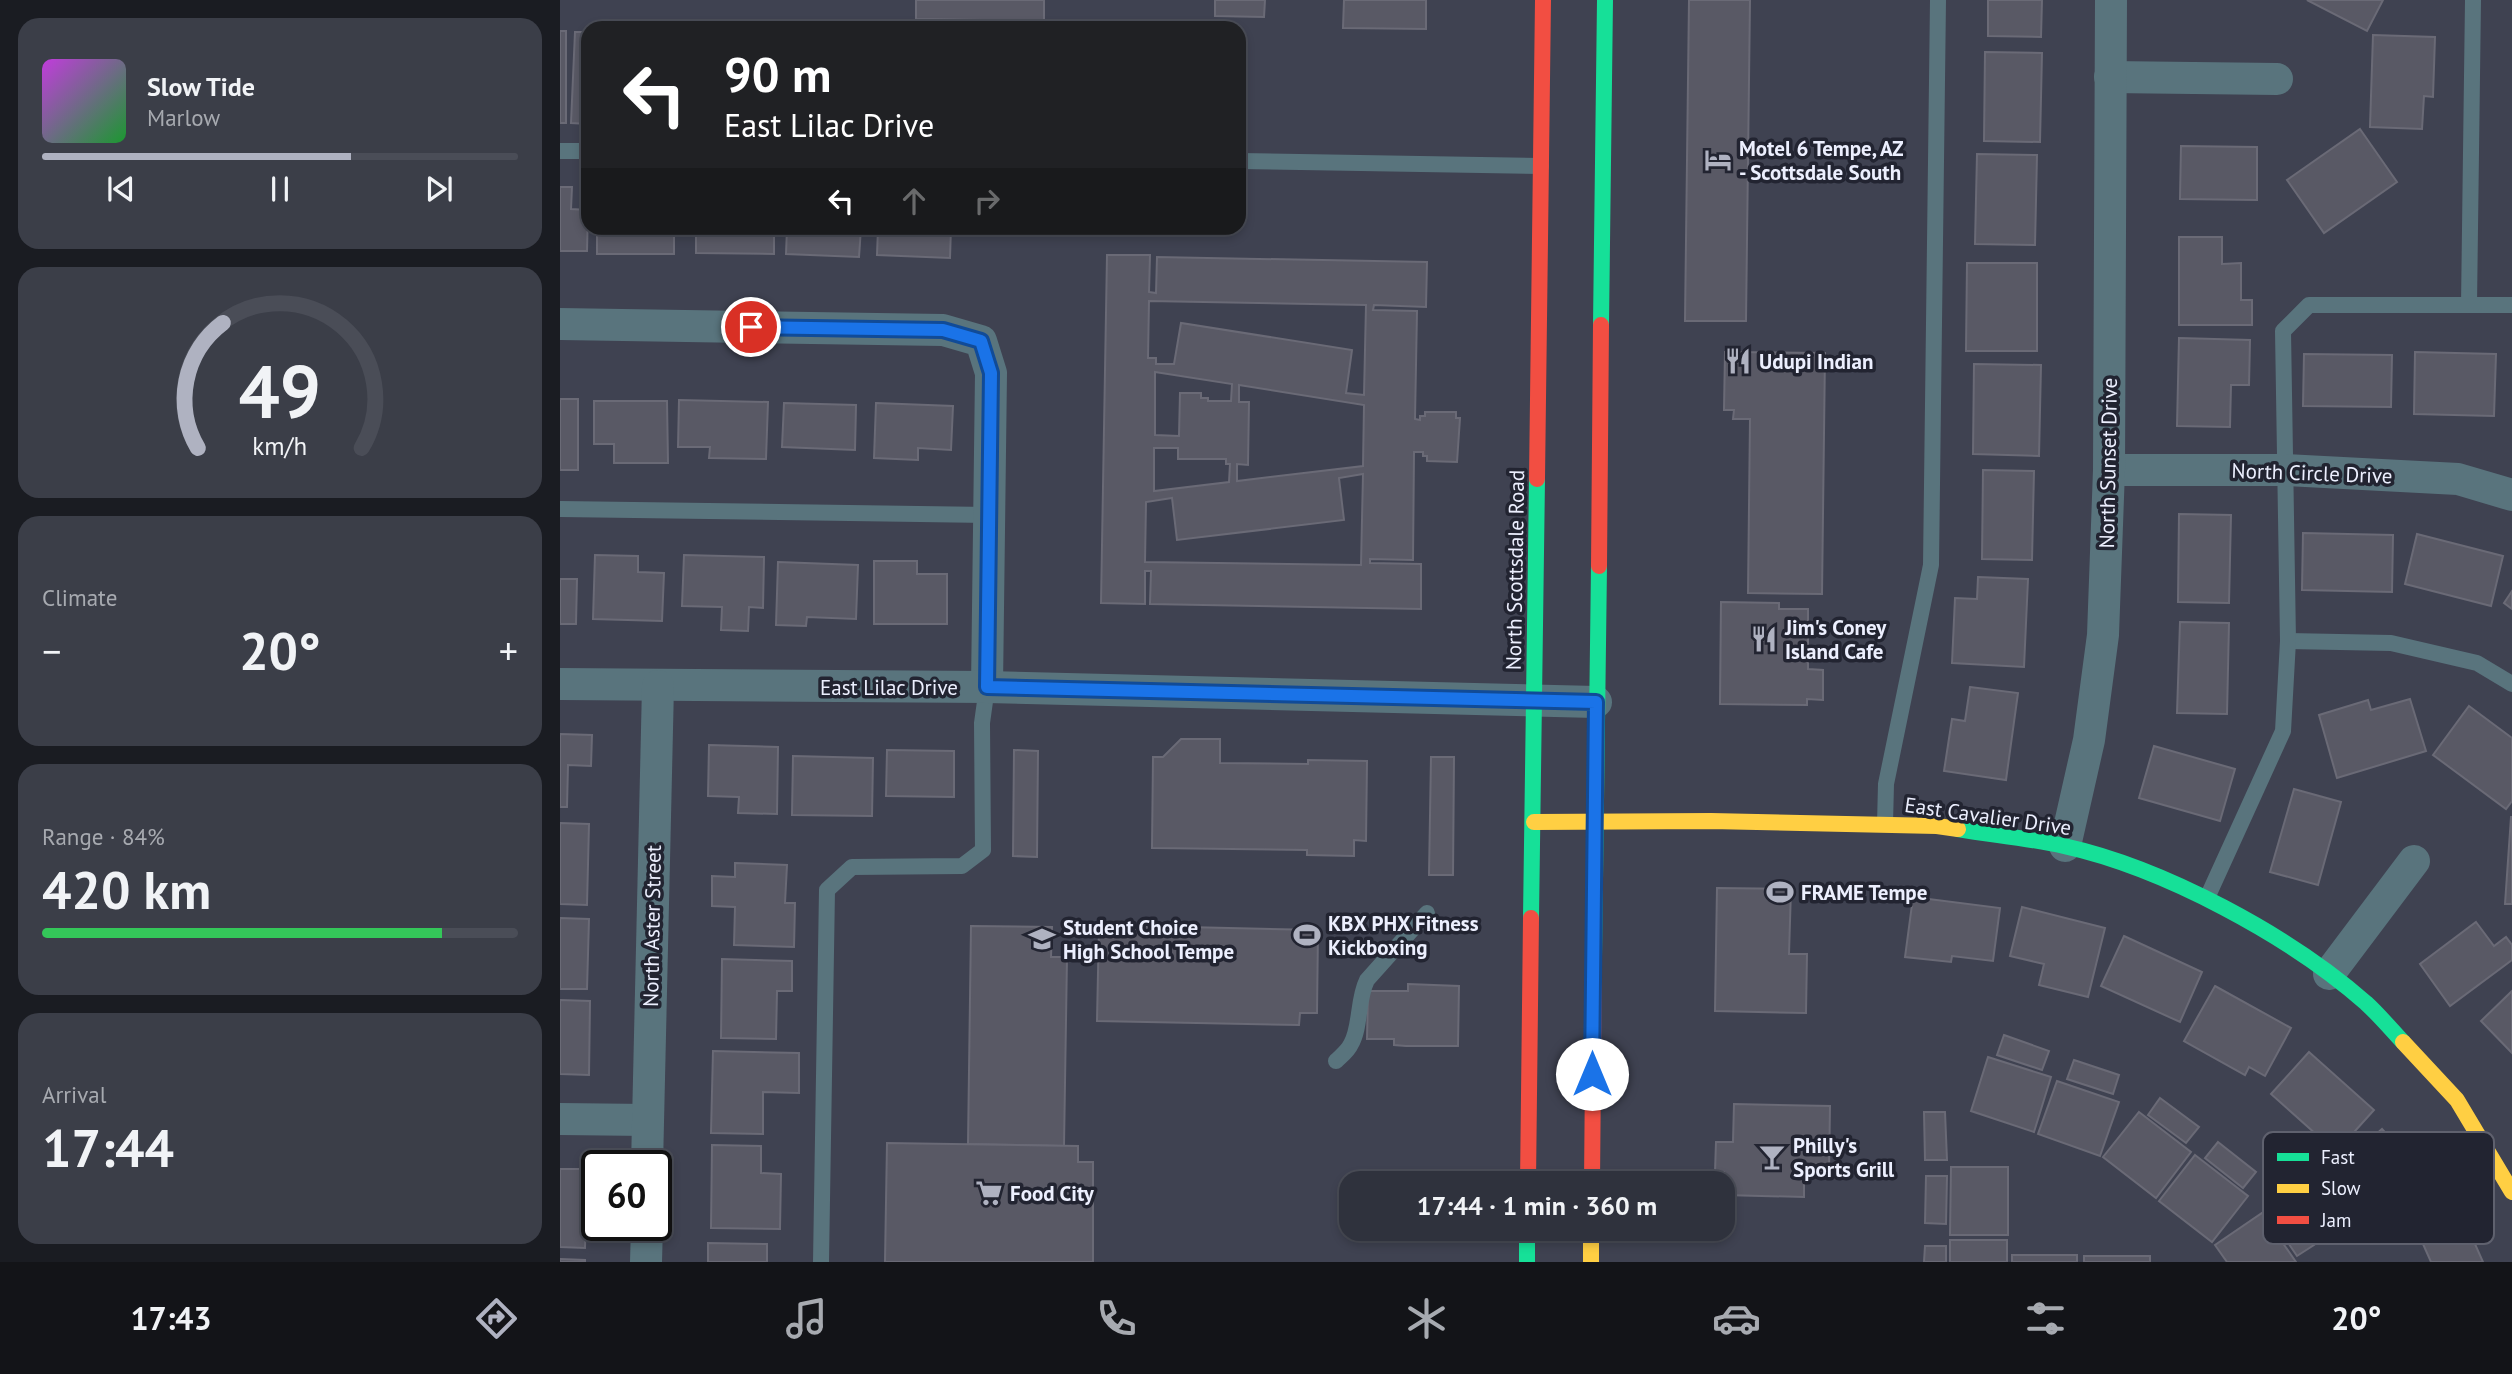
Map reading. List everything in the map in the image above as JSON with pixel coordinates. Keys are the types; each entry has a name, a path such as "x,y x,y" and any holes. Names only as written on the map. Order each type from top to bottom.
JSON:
{"main road":[{"name":"North Scottsdale Road","path":"1528,1171 1543,0"},
{"path":"1592,1171 1605,0"},
{"name":"East Cavalier Drive","path":"1534,822 1937,826 2065,846 2130,866 2206,898 2265,931 2329,974 2367,1004 2458,1101 2476,1132"},
{"name":"East Cavalier Drive","path":"2494,1162 2512,1192"},
{"path":"1527,1241 1527,1262"},
{"path":"1591,1241 1591,1262"}],"street":[{"name":"North Sunset Drive","path":"2065,846 2089,740 2103,635 2109,470 2111,0"},
{"path":"2110,77 2277,79"},
{"path":"560,324 943,330 981,341 991,373 987,687"},
{"name":"North Circle Drive","path":"2109,470 2285,470 2458,479 2512,495"},
{"name":"East Lilac Drive","path":"560,684 987,687 1596,702"},
{"name":"North Aster Street","path":"647,1150 658,685"},
{"path":"2329,974 2414,861"},
{"path":"560,1118 647,1120"},
{"path":"646,1262 647,1241"}],"lane":[{"path":"1885,824 1886,784 1931,565 1938,0"},
{"path":"2469,305 2473,0"},
{"path":"560,151 581,151"},
{"path":"1246,161 1541,166"},
{"path":"2206,898 2283,731 2288,641 2283,331 2309,305 2512,305"},
{"path":"560,509 989,515"},
{"path":"2288,641 2391,643 2477,663 2512,684"},
{"path":"821,1262 827,890 852,867 962,866 983,850 982,723 987,687"},
{"path":"1336,1061 1354,1039 1360,993 1367,980 1427,913"}],"building":[{"path":"916,0 1044,0 1044,21 916,19"},
{"path":"1215,0 1265,0 1264,17 1215,16"},
{"path":"1344,0 1426,0 1426,29 1343,28"},
{"name":"Motel 6 Tempe, AZ - Scottsdale South","path":"1689,0 1750,0 1746,321 1685,321"},
{"path":"1988,0 2042,0 2041,37 1988,36"},
{"path":"2307,0 2383,0 2367,31"},
{"path":"560,31 566,31 566,123 560,123"},
{"path":"575,32 581,32 581,124 571,123"},
{"path":"2373,35 2435,37 2433,97 2424,96 2422,129 2370,127"},
{"path":"1985,52 2042,53 2040,142 1984,141"},
{"path":"2360,129 2397,182 2324,233 2287,180"},
{"path":"2181,146 2257,147 2257,200 2180,199"},
{"path":"1977,154 2037,155 2035,245 1975,244"},
{"path":"560,187 572,187 571,209 581,210 581,235 587,235 587,251 560,251"},
{"path":"597,235 674,235 674,254 597,254"},
{"path":"696,235 774,235 774,254 696,253"},
{"path":"787,235 861,235 859,257 786,254"},
{"path":"878,235 951,235 950,258 877,255"},
{"path":"2179,237 2222,237 2222,264 2241,263 2241,300 2252,300 2252,325 2179,325"},
{"path":"1107,255 1150,255 1149,292 1156,293 1157,257 1427,262 1426,307 1374,305 1373,310 1417,311 1415,419 1420,420 1420,416 1425,416 1425,412 1456,412 1456,418 1460,418 1457,462 1427,461 1423,452 1414,452 1413,560 1370,559 1370,563 1421,564 1421,609 1150,604 1151,571 1145,571 1145,604 1101,603","holes":["1149,301 1366,305 1364,395 1346,393 1352,350 1181,323 1174,364 1156,364 1156,358 1148,358","1155,372 1232,384 1231,401 1208,401 1208,398 1201,398 1201,393 1180,393 1179,436 1155,435","1239,385 1364,405 1363,466 1237,481 1237,464 1248,465 1249,402 1239,402","1154,448 1178,448 1178,459 1226,459 1226,464 1230,464 1229,482 1154,491","1363,474 1361,565 1145,562 1146,502 1172,498 1177,540 1344,520 1339,478"]},
{"path":"1967,263 2037,263 2037,351 1966,351"},
{"path":"2179,338 2250,340 2249,385 2231,385 2230,427 2177,426"},
{"path":"1725,352 1825,353 1822,594 1748,593 1750,419 1733,419 1734,410 1724,410"},
{"path":"2415,352 2496,354 2494,416 2414,414"},
{"path":"2304,354 2392,355 2391,407 2303,406"},
{"path":"1974,364 2041,365 2039,456 1973,454"},
{"path":"560,399 578,399 578,470 560,470"},
{"path":"679,400 768,402 766,459 709,458 710,447 678,447"},
{"path":"594,401 667,401 668,463 614,463 614,444 594,444"},
{"path":"784,403 856,405 855,450 782,447"},
{"path":"876,403 953,406 951,450 918,448 918,460 874,458"},
{"path":"1983,470 2034,471 2032,560 1982,559"},
{"path":"2179,514 2231,515 2229,603 2178,602"},
{"path":"2303,533 2393,535 2392,592 2302,590"},
{"path":"2417,534 2503,556 2491,606 2405,584"},
{"path":"595,555 638,556 638,572 664,573 662,621 593,619"},
{"path":"684,555 764,557 763,608 749,607 748,631 721,630 722,607 682,606"},
{"path":"874,561 917,561 917,574 947,574 947,624 874,624"},
{"path":"778,562 858,565 856,619 807,617 806,626 776,625"},
{"path":"1978,577 2028,579 2024,667 1952,663 1955,598 1977,599"},
{"path":"560,579 577,579 576,624 560,624"},
{"path":"2512,591 2512,609 2504,603"},
{"name":"Jim's Coney Island Cafe","path":"1721,602 1779,603 1779,609 1808,609 1808,669 1823,670 1823,700 1807,699 1807,705 1720,704"},
{"path":"2180,622 2229,623 2227,714 2177,713"},
{"path":"1970,687 2018,693 2006,780 1944,771 1952,719 1965,721"},
{"path":"2410,699 2426,751 2337,778 2319,715 2368,700 2371,710"},
{"path":"2469,706 2512,738 2512,801 2506,809 2433,755"},
{"path":"560,734 592,735 591,766 568,765 567,807 560,807"},
{"path":"1181,739 1220,739 1220,763 1308,764 1308,760 1367,761 1366,841 1354,840 1354,856 1307,855 1307,850 1152,848 1153,757 1163,757"},
{"path":"709,745 778,747 777,814 738,813 739,797 708,796"},
{"path":"2154,746 2235,769 2220,821 2139,798"},
{"path":"887,750 954,751 954,797 886,796"},
{"path":"1014,750 1038,751 1037,857 1013,856"},
{"path":"793,756 873,758 872,816 792,815"},
{"path":"1431,757 1454,757 1453,875 1429,875"},
{"path":"2294,789 2341,802 2318,885 2270,872"},
{"path":"2511,817 2512,904 2505,904"},
{"path":"560,823 589,824 587,905 560,904"},
{"path":"735,863 787,865 785,903 795,903 794,947 734,945 735,907 712,906 712,876 735,877"},
{"path":"1717,888 1791,889 1789,954 1807,954 1806,1013 1715,1011"},
{"path":"1913,897 2000,908 1993,961 1952,956 1951,962 1905,957"},
{"path":"2022,907 2105,928 2088,997 2039,985 2044,964 2010,956"},
{"path":"560,918 589,919 587,989 560,989"},
{"path":"2476,922 2494,946 2506,937 2512,945 2512,960 2450,1006 2420,964"},
{"path":"1099,925 1318,930 1317,1013 1300,1013 1299,1025 1097,1021"},
{"path":"971,926 1052,927 1051,957 1067,957 1064,1146 968,1144"},
{"path":"2124,936 2202,972 2180,1022 2101,986"},
{"path":"722,959 792,961 792,991 777,991 776,1039 721,1038"},
{"path":"1408,984 1459,986 1458,1046 1406,1046 1394,1045 1394,1039 1367,1039 1368,991 1408,991"},
{"path":"2215,986 2291,1028 2265,1076 2249,1067 2245,1075 2184,1041"},
{"path":"2512,991 2512,1053 2481,1021"},
{"path":"560,1000 590,1001 589,1075 560,1074"},
{"path":"2004,1035 2049,1051 2042,1070 1997,1055"},
{"path":"713,1051 799,1053 799,1093 763,1092 763,1134 711,1133"},
{"path":"2309,1052 2374,1110 2354,1132 2314,1132 2271,1094"},
{"path":"1988,1057 2051,1077 2034,1132 1971,1111"},
{"path":"2074,1060 2119,1075 2113,1094 2067,1079"},
{"path":"2057,1081 2119,1102 2100,1156 2038,1134"},
{"path":"2160,1098 2199,1127 2186,1143 2148,1115"},
{"name":"Philly's Sports Grill","path":"1734,1104 1830,1106 1829,1172 1804,1171 1804,1197 1735,1195 1735,1171 1715,1171 1716,1142 1733,1142"},
{"path":"1924,1112 1945,1112 1947,1160 1925,1160"},
{"path":"2139,1112 2191,1152 2156,1198 2103,1157"},
{"path":"2218,1142 2256,1172 2243,1188 2205,1158"},
{"name":"Food City","path":"887,1143 1078,1146 1078,1162 1093,1162 1093,1262 885,1262"},
{"path":"712,1145 761,1146 761,1173 781,1174 780,1229 711,1228"},
{"path":"2195,1155 2248,1196 2212,1242 2159,1201"},
{"path":"1951,1167 2008,1167 2008,1235 1950,1235"},
{"path":"560,1169 581,1169 581,1241 585,1241 585,1248 560,1247"},
{"path":"1926,1176 1947,1176 1946,1224 1925,1223"},
{"path":"2262,1213 2263,1244 2284,1244 2296,1262 2227,1262 2215,1245"},
{"path":"1950,1240 2007,1240 2007,1262 1950,1262"},
{"path":"708,1243 767,1244 767,1262 708,1262"},
{"path":"2289,1244 2313,1244 2314,1245 2297,1256"},
{"path":"2423,1244 2475,1244 2483,1262 2431,1262"},
{"path":"1925,1246 1946,1246 1946,1262 1924,1262"},
{"path":"2012,1255 2077,1255 2077,1262 2012,1262"},
{"path":"2084,1256 2150,1256 2150,1262 2084,1262"},
{"path":"560,1259 585,1260 585,1262 560,1262"}],"traffic: fast":[{"path":"1601,325 1605,0"},
{"path":"1531,918 1537,479"},
{"path":"1594,958 1599,566"},
{"path":"1958,829 2038,841 2103,856 2183,888 2224,908 2301,953 2366,1003 2403,1042"},
{"path":"1527,1241 1527,1262"}],"traffic: slow":[{"path":"1534,822 1711,821 1937,826 1958,829"},
{"path":"2403,1042 2457,1100 2476,1132"},
{"path":"2494,1162 2512,1192"},
{"path":"1591,1241 1591,1262"}],"traffic: jam":[{"path":"1537,479 1543,0"},
{"path":"1599,566 1601,325"},
{"path":"1528,1171 1531,918"},
{"path":"1592,1171 1594,958"}],"place":[{"name":"Motel 6 Tempe, AZ - Scottsdale South","path":"1718,160"},
{"name":"Udupi Indian","path":"1738,361"},
{"name":"Jim's Coney Island Cafe","path":"1764,639"},
{"name":"FRAME Tempe","path":"1780,892"},
{"name":"KBX PHX Fitness Kickboxing","path":"1307,935"},
{"name":"Student Choice High School Tempe","path":"1042,939"},
{"name":"Philly's Sports Grill","path":"1772,1157"},
{"name":"Food City","path":"989,1193"}],"route":[{"path":"751,327 943,330 981,341 991,373 987,687 1596,702 1592,1074"}]}
